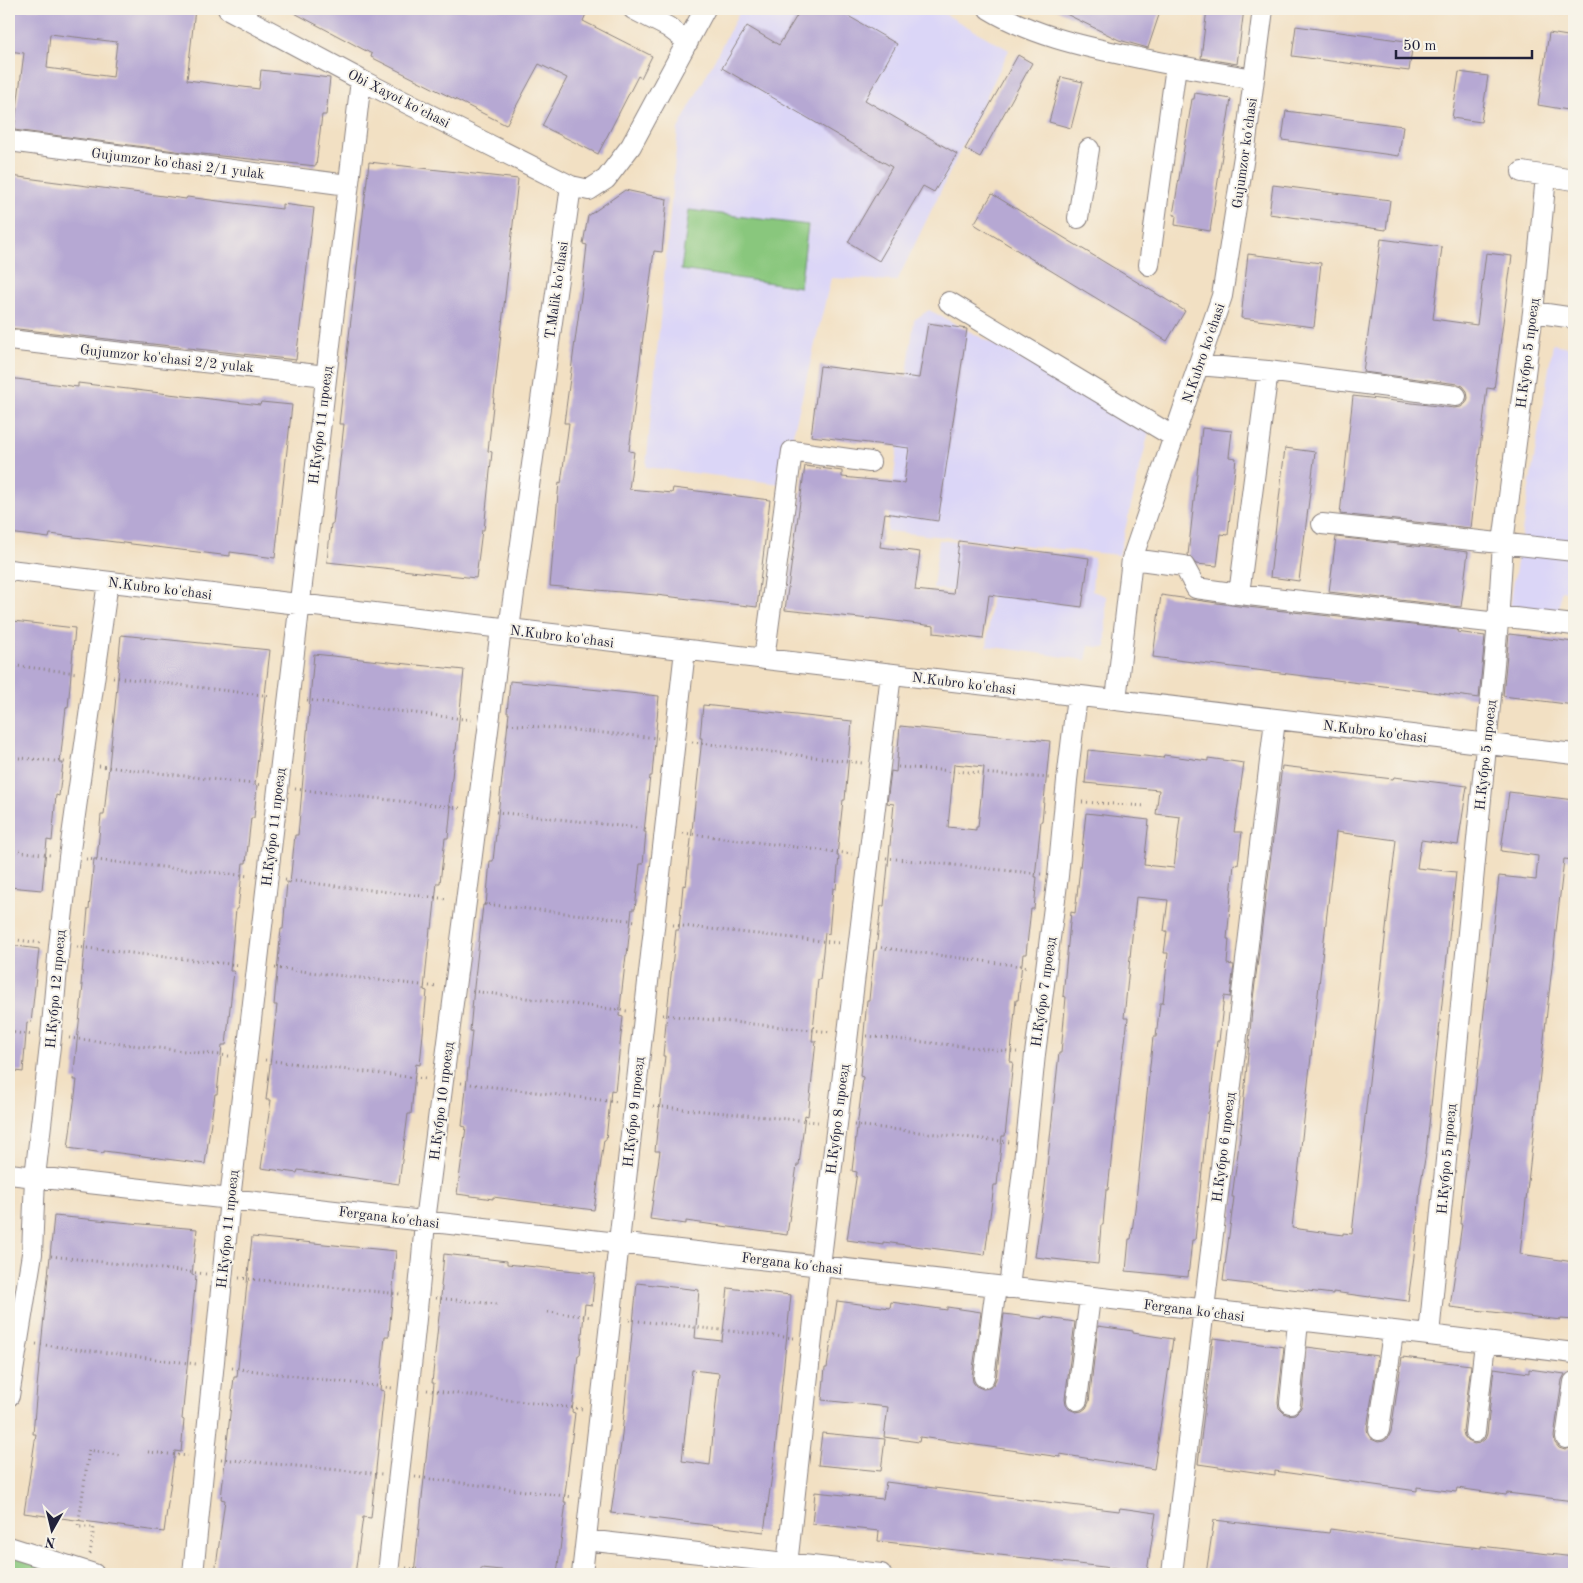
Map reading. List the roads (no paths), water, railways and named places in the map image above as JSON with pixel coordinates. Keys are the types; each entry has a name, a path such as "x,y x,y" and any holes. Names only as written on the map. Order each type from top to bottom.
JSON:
{"street":[{"name":"Obi Xayot ko'chasi","path":"228,9 361,80 570,186"},
{"path":"634,9 668,27 688,42"},
{"path":"570,186 589,190 606,178 631,146 706,9"},
{"name":"Gujumzor ko'chasi","path":"1222,296 1244,156 1263,9"},
{"path":"995,12 1052,38 1176,66 1254,79"},
{"path":"1149,265 1176,66"},
{"name":"Н.Кубро 11 проезд","path":"193,1574 230,1199 361,80"},
{"name":"Gujumzor ko'chasi 2/1 yulak","path":"9,141 348,185"},
{"path":"1078,218 1089,148"},
{"path":"1522,172 1574,180"},
{"name":"Н.Кубро 5 проезд","path":"1429,1335 1498,619 1503,543 1533,312 1546,176"},
{"name":"T.Malik ko'chasi","path":"505,629 570,186"},
{"name":"N.Kubro ko'chasi","path":"1116,700 1132,559 1222,296"},
{"path":"949,302 1174,437"},
{"path":"1533,312 1574,318"},
{"name":"Gujumzor ko'chasi 2/2 yulak","path":"9,340 326,376"},
{"path":"1198,365 1268,371 1456,396"},
{"path":"1239,594 1268,371"},
{"path":"764,659 792,451 870,462"},
{"path":"1322,524 1574,551"},
{"path":"1132,559 1184,566 1196,588 1239,594 1574,625"},
{"name":"N.Kubro ko'chasi","path":"9,570 1574,754"},
{"name":"Н.Кубро 12 проезд","path":"9,1396 32,1254 35,1177 51,1036 58,946 108,582"},
{"name":"Н.Кубро 10 проезд","path":"388,1570 443,1081 488,722 505,629"},
{"name":"Н.Кубро 9 проезд","path":"582,1574 685,650"},
{"name":"Н.Кубро 8 проезд","path":"787,1569 820,1266 891,674"},
{"name":"Н.Кубро 7 проезд","path":"984,1377 1002,1288 1026,1144 1077,696"},
{"name":"Н.Кубро 6 проезд","path":"1172,1574 1275,720"},
{"name":"Fergana ko'chasi","path":"9,1174 1574,1353"},
{"path":"1077,1400 1090,1298"},
{"path":"1290,1403 1298,1322"},
{"path":"1379,1430 1393,1332"},
{"path":"1475,1432 1485,1343"},
{"path":"1566,1438 1574,1382"},
{"path":"586,1540 787,1569 881,1574"},
{"path":"9,1547 91,1573"}]}
